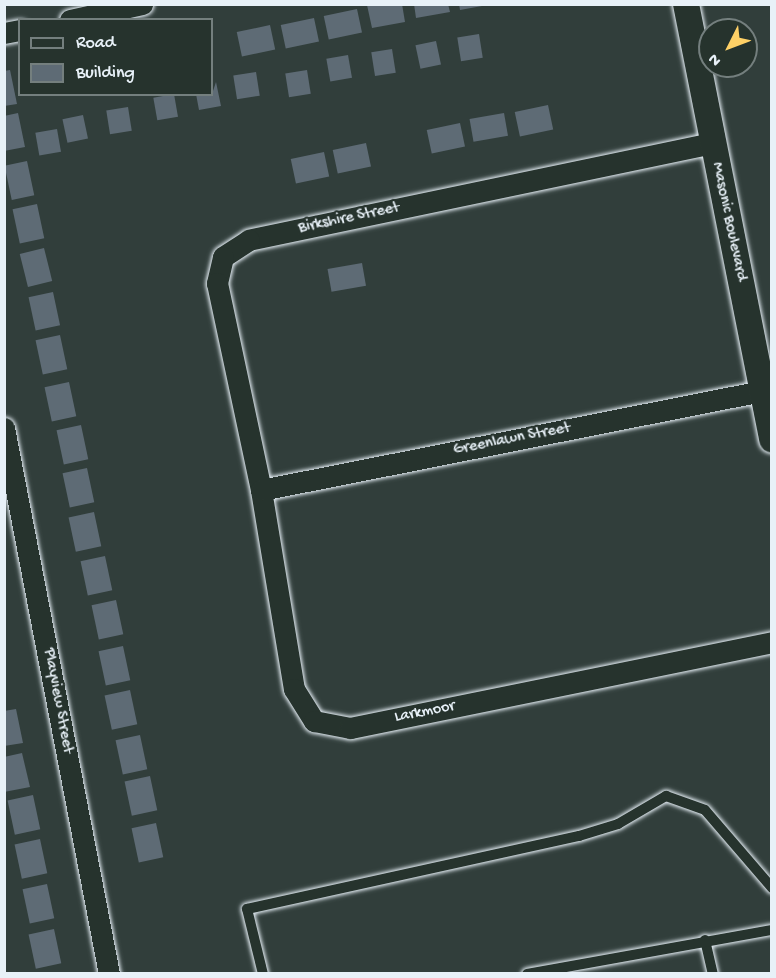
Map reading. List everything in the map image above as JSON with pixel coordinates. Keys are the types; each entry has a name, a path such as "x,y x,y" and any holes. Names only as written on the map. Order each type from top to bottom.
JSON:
{"street":[{"path":"79,18 142,4"},
{"name":"Masonic Boulevard","path":"686,4 771,440"},
{"name":"Birkshire Street","path":"261,490 218,283 223,257 236,247 712,142"},
{"name":"Greenlawn Street","path":"261,490 762,391"},
{"name":"Playview Street","path":"4,428 110,974"},
{"name":"Larkmoor","path":"261,490 294,689 314,721 328,727 350,728 771,642"}],"lane":[{"path":"263,974 247,909 579,836 618,824 666,796 705,810 771,888"},
{"path":"527,974 705,940 771,930"},
{"path":"705,940 713,974"}],"building":[{"path":"402,4 405,22 372,28 367,5"},
{"path":"414,4 448,4 450,12 416,18"},
{"path":"459,4 482,4 482,6 460,10"},
{"path":"357,9 362,32 329,40 324,16"},
{"path":"314,18 319,41 286,49 281,25"},
{"path":"270,25 275,49 242,57 237,32"},
{"path":"479,34 483,58 461,61 457,37"},
{"path":"436,41 441,64 420,69 415,45"},
{"path":"392,49 396,73 375,76 371,52"},
{"path":"348,55 352,78 330,81 326,59"},
{"path":"10,70 17,104 4,106 4,71"},
{"path":"307,70 311,94 289,97 285,73"},
{"path":"256,72 260,96 237,99 233,76"},
{"path":"216,82 221,106 199,110 196,96 213,96"},
{"path":"174,96 178,117 157,120 153,98"},
{"path":"548,105 553,129 520,137 515,112"},
{"path":"128,107 132,131 110,134 106,110"},
{"path":"18,113 25,147 4,151 4,116"},
{"path":"504,113 508,136 474,142 470,119"},
{"path":"83,115 88,138 67,143 62,119"},
{"path":"460,123 465,146 432,154 427,130"},
{"path":"57,129 61,152 39,155 35,133"},
{"path":"366,143 371,166 338,174 333,150"},
{"path":"324,152 329,176 296,184 291,159"},
{"path":"27,161 34,195 12,200 5,166"},
{"path":"37,204 44,238 20,243 13,209"},
{"path":"44,248 52,281 28,287 20,254"},
{"path":"362,263 366,286 332,292 328,269"},
{"path":"53,292 60,325 36,330 29,297"},
{"path":"60,335 67,369 43,374 36,340"},
{"path":"69,382 76,416 52,421 45,387"},
{"path":"81,425 88,459 64,464 57,430"},
{"path":"87,468 94,502 70,507 63,473"},
{"path":"94,512 101,546 76,552 69,517"},
{"path":"105,556 112,590 88,595 81,561"},
{"path":"116,600 123,634 99,639 92,605"},
{"path":"123,646 130,680 106,685 99,651"},
{"path":"130,690 137,724 112,730 105,695"},
{"path":"16,709 23,743 4,746 4,711"},
{"path":"140,735 147,769 123,774 116,740"},
{"path":"22,753 30,787 4,792 4,757"},
{"path":"150,776 157,810 132,816 125,781"},
{"path":"33,795 40,829 15,835 8,800"},
{"path":"156,823 163,857 139,862 132,828"},
{"path":"40,839 47,873 22,879 15,844"},
{"path":"47,884 54,918 30,923 23,889"},
{"path":"54,929 61,963 36,969 29,934"}]}
